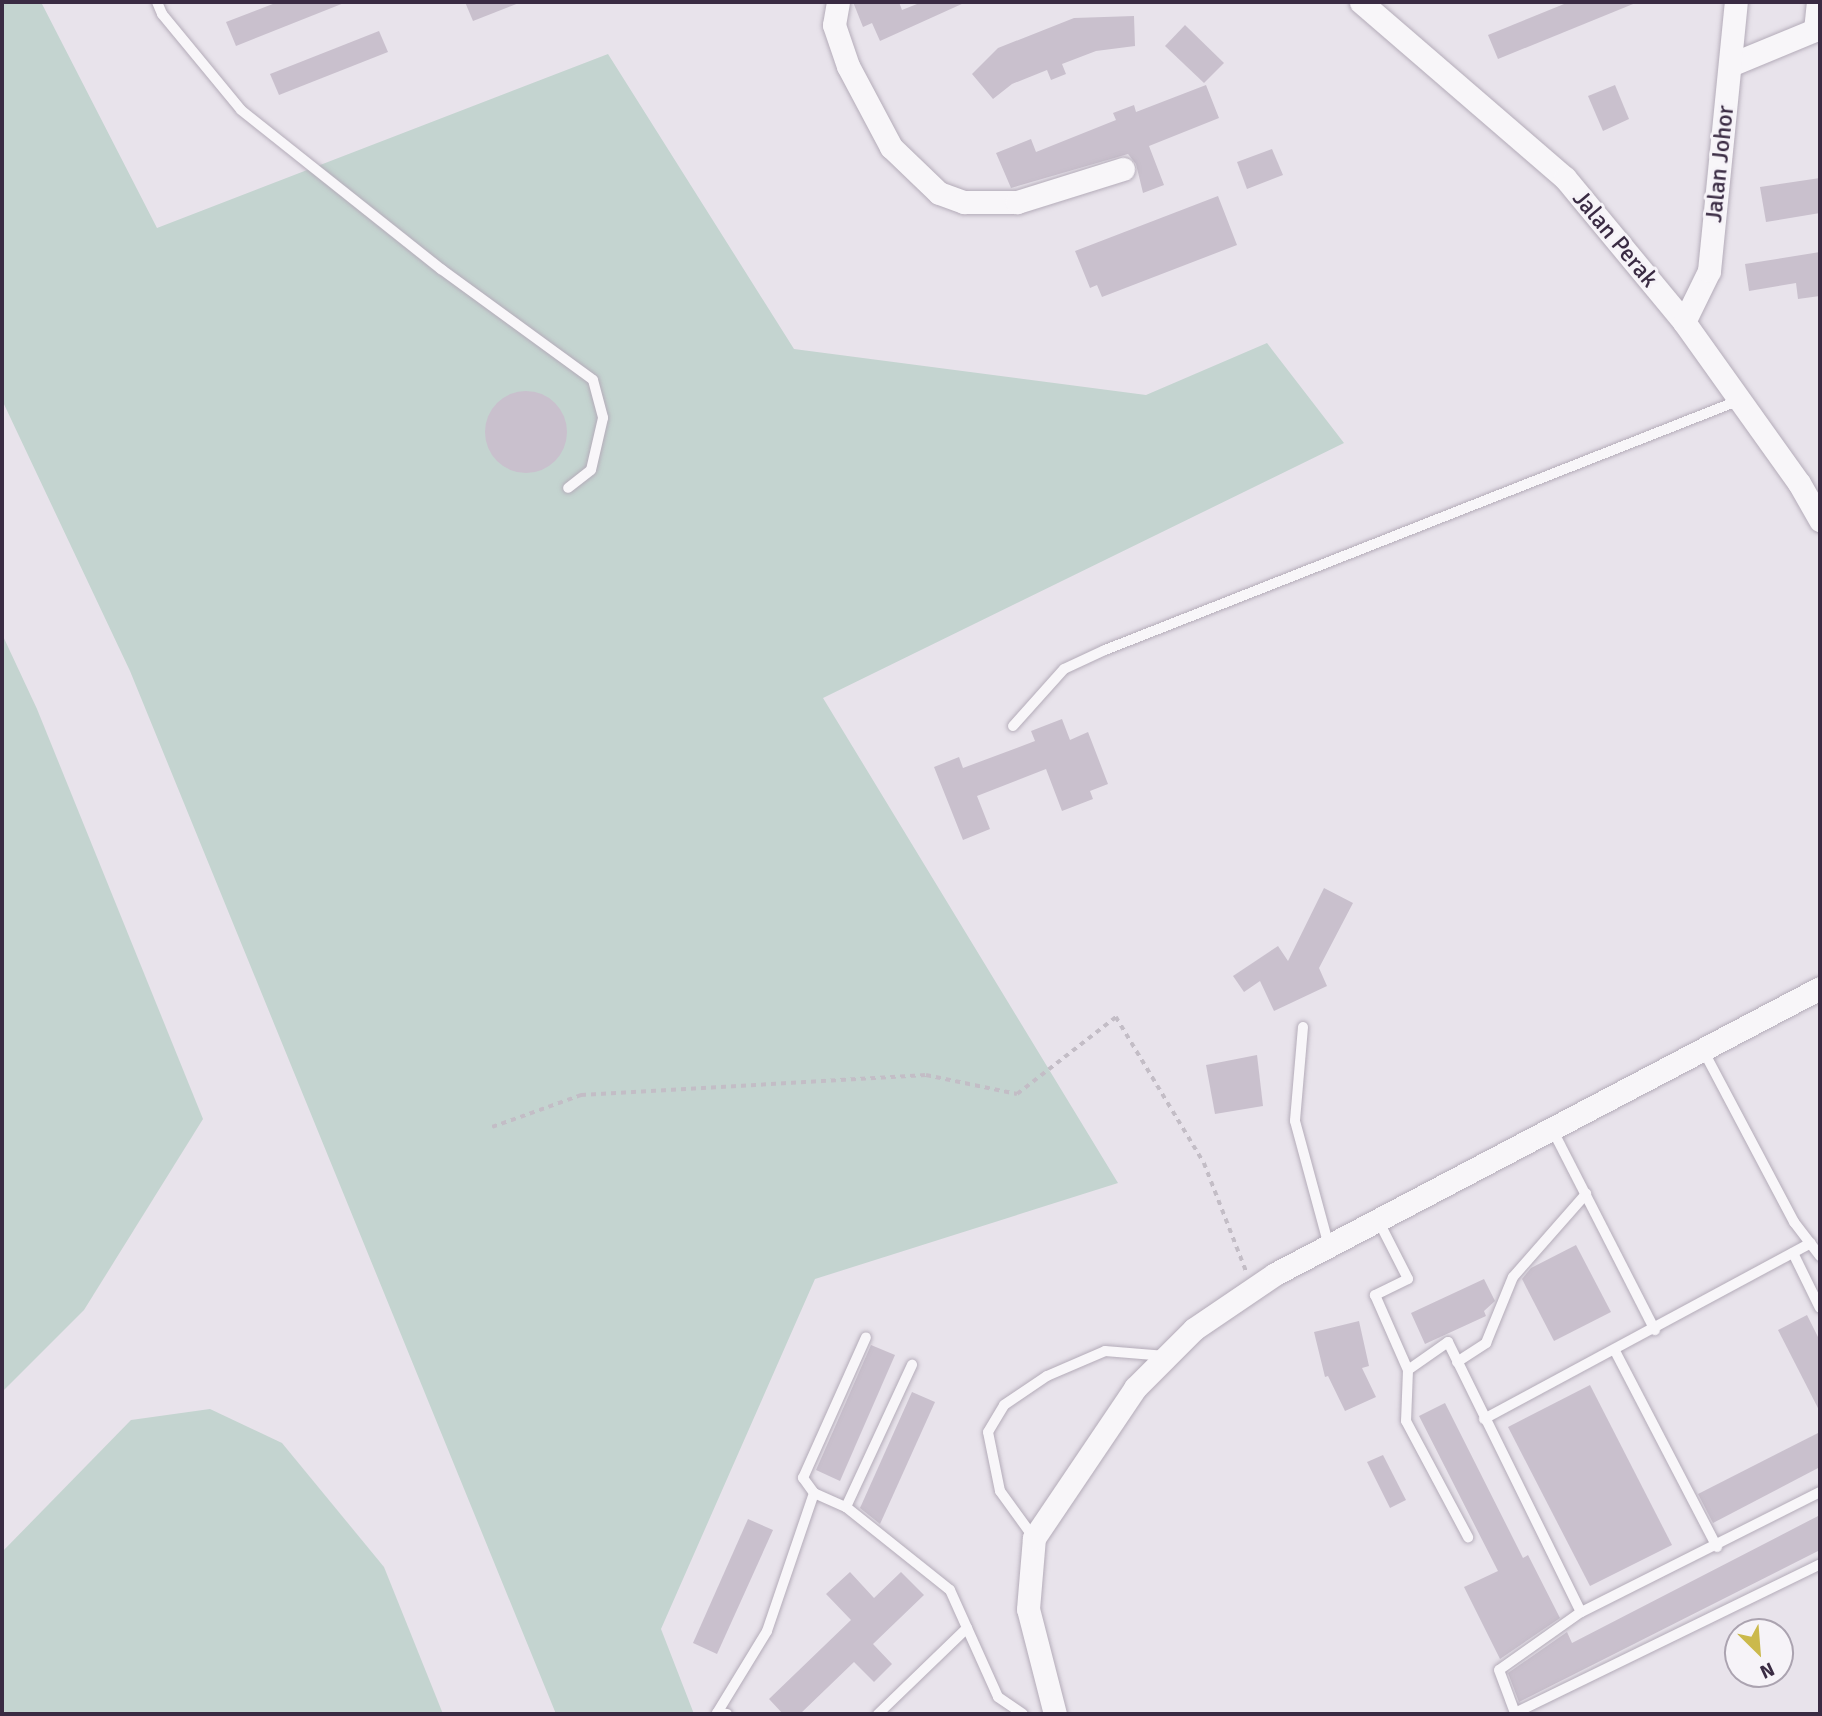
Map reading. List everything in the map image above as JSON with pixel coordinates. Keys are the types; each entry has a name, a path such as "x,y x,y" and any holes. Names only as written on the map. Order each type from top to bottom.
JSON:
{"street":[{"path":"838,2 834,25 848,66 891,147 939,193 964,202 1017,202 1123,169"},
{"name":"Jalan Perak","path":"1361,2 1565,178 1684,321 1820,520"},
{"name":"Jalan Johor","path":"1684,321 1709,271 1737,2"},
{"path":"1730,65 1815,30 1818,2"},
{"path":"1055,1714 1028,1609 1034,1538 1135,1388 1194,1329 1253,1289 1329,1246 1820,988"}],"lane":[{"path":"157,2 162,14 240,110 441,269 593,380 603,418 591,470 568,488"},
{"path":"1013,726 1064,669 1105,650 1740,400"},
{"path":"1303,1027 1295,1121 1329,1246"},
{"path":"1703,1050 1794,1222 1820,1256"},
{"path":"1552,1129 1656,1330"},
{"path":"1457,1362 1486,1343 1513,1277 1586,1194"},
{"path":"1378,1220 1408,1279 1375,1295 1408,1370 1406,1421 1468,1537"},
{"path":"1483,1419 1656,1330 1811,1243"},
{"path":"1793,1253 1820,1308"},
{"path":"866,1338 803,1478 814,1493 846,1507 950,1590 998,1697 1023,1714"},
{"path":"1408,1370 1448,1342 1483,1419 1581,1612"},
{"path":"1034,1538 1000,1491 988,1432 1004,1405 1047,1376 1105,1350 1167,1356"},
{"path":"1615,1352 1717,1547"},
{"path":"846,1507 912,1365"},
{"path":"1820,1492 1717,1547 1581,1612 1499,1670 1515,1713 1820,1564"},
{"path":"726,1714 718,1713 767,1632 814,1493"},
{"path":"878,1714 967,1628"}],"path":[{"path":"492,1127 581,1095 926,1075 1017,1094 1116,1017 1204,1163 1253,1289"}],"shaded area":[{"path":"2,2 41,2 157,228 608,54 794,349 1146,395 1267,343 1344,443 823,698 1118,1183 815,1279 661,1629 694,1714 556,1714 130,671 2,400"},
{"path":"2,634 37,709 203,1119 84,1310 2,1392"},
{"path":"210,1409 282,1443 384,1567 443,1714 2,1714 2,1552 131,1420"}],"building":[{"path":"278,2 344,3 236,46 226,22"},
{"path":"465,2 518,2 519,3 473,21"},
{"path":"853,2 899,2 902,10 922,2 964,3 880,41 872,23 863,27"},
{"path":"1569,2 1638,2 1498,59 1488,35"},
{"path":"1134,16 1135,46 1096,51 1062,64 1066,74 1051,80 1047,70 1012,84 993,99 972,74 998,48 1074,18"},
{"path":"1185,25 1224,63 1204,83 1165,46"},
{"path":"379,31 388,52 279,95 270,74"},
{"path":"1206,85 1219,118 1149,146 1164,185 1143,193 1136,164 1128,154 1011,188 996,153 1031,139 1036,152 1116,120 1113,113 1134,105 1136,112"},
{"path":"1615,85 1629,119 1603,131 1588,96"},
{"path":"1272,149 1283,175 1247,189 1237,162"},
{"path":"1820,178 1820,213 1766,222 1760,187"},
{"path":"1218,196 1237,245 1102,297 1097,285 1090,288 1075,251"},
{"path":"1820,252 1820,296 1798,299 1796,283 1749,291 1745,264"},
{"path":"526,391 542,394 555,403 564,416 567,432 564,448 555,461 542,470 526,473 510,470 497,461 488,448 485,432 488,416 497,403 510,394"},
{"path":"1062,719 1070,740 1088,732 1108,784 1090,791 1093,799 1062,811 1046,769 977,796 990,829 963,840 934,767 959,757 963,768 1035,741 1031,731"},
{"path":"1324,888 1353,903 1319,968 1327,986 1274,1011 1260,981 1244,992 1233,976 1278,946 1288,961"},
{"path":"1257,1055 1263,1106 1215,1114 1206,1065"},
{"path":"1576,1245 1611,1312 1554,1341 1522,1279 1531,1268"},
{"path":"1484,1279 1495,1301 1484,1311 1486,1316 1425,1344 1411,1313"},
{"path":"1807,1315 1820,1341 1820,1412 1778,1330"},
{"path":"1359,1321 1369,1366 1362,1368 1376,1397 1345,1411 1328,1376 1325,1377 1314,1332"},
{"path":"871,1345 895,1355 840,1481 816,1470"},
{"path":"1590,1385 1672,1545 1590,1586 1508,1427"},
{"path":"912,1392 935,1402 880,1524 860,1508"},
{"path":"1445,1403 1523,1558 1528,1555 1560,1618 1500,1659 1464,1587 1498,1571 1419,1416"},
{"path":"1820,1432 1820,1467 1713,1523 1698,1494"},
{"path":"1383,1455 1406,1500 1390,1508 1367,1462"},
{"path":"1820,1515 1820,1550 1519,1702 1508,1673 1567,1632 1572,1643"},
{"path":"748,1519 773,1530 717,1654 693,1643"},
{"path":"850,1572 874,1598 901,1572 924,1595 873,1644 892,1664 874,1682 854,1662 800,1714 783,1714 769,1699 851,1620 826,1594"}]}
